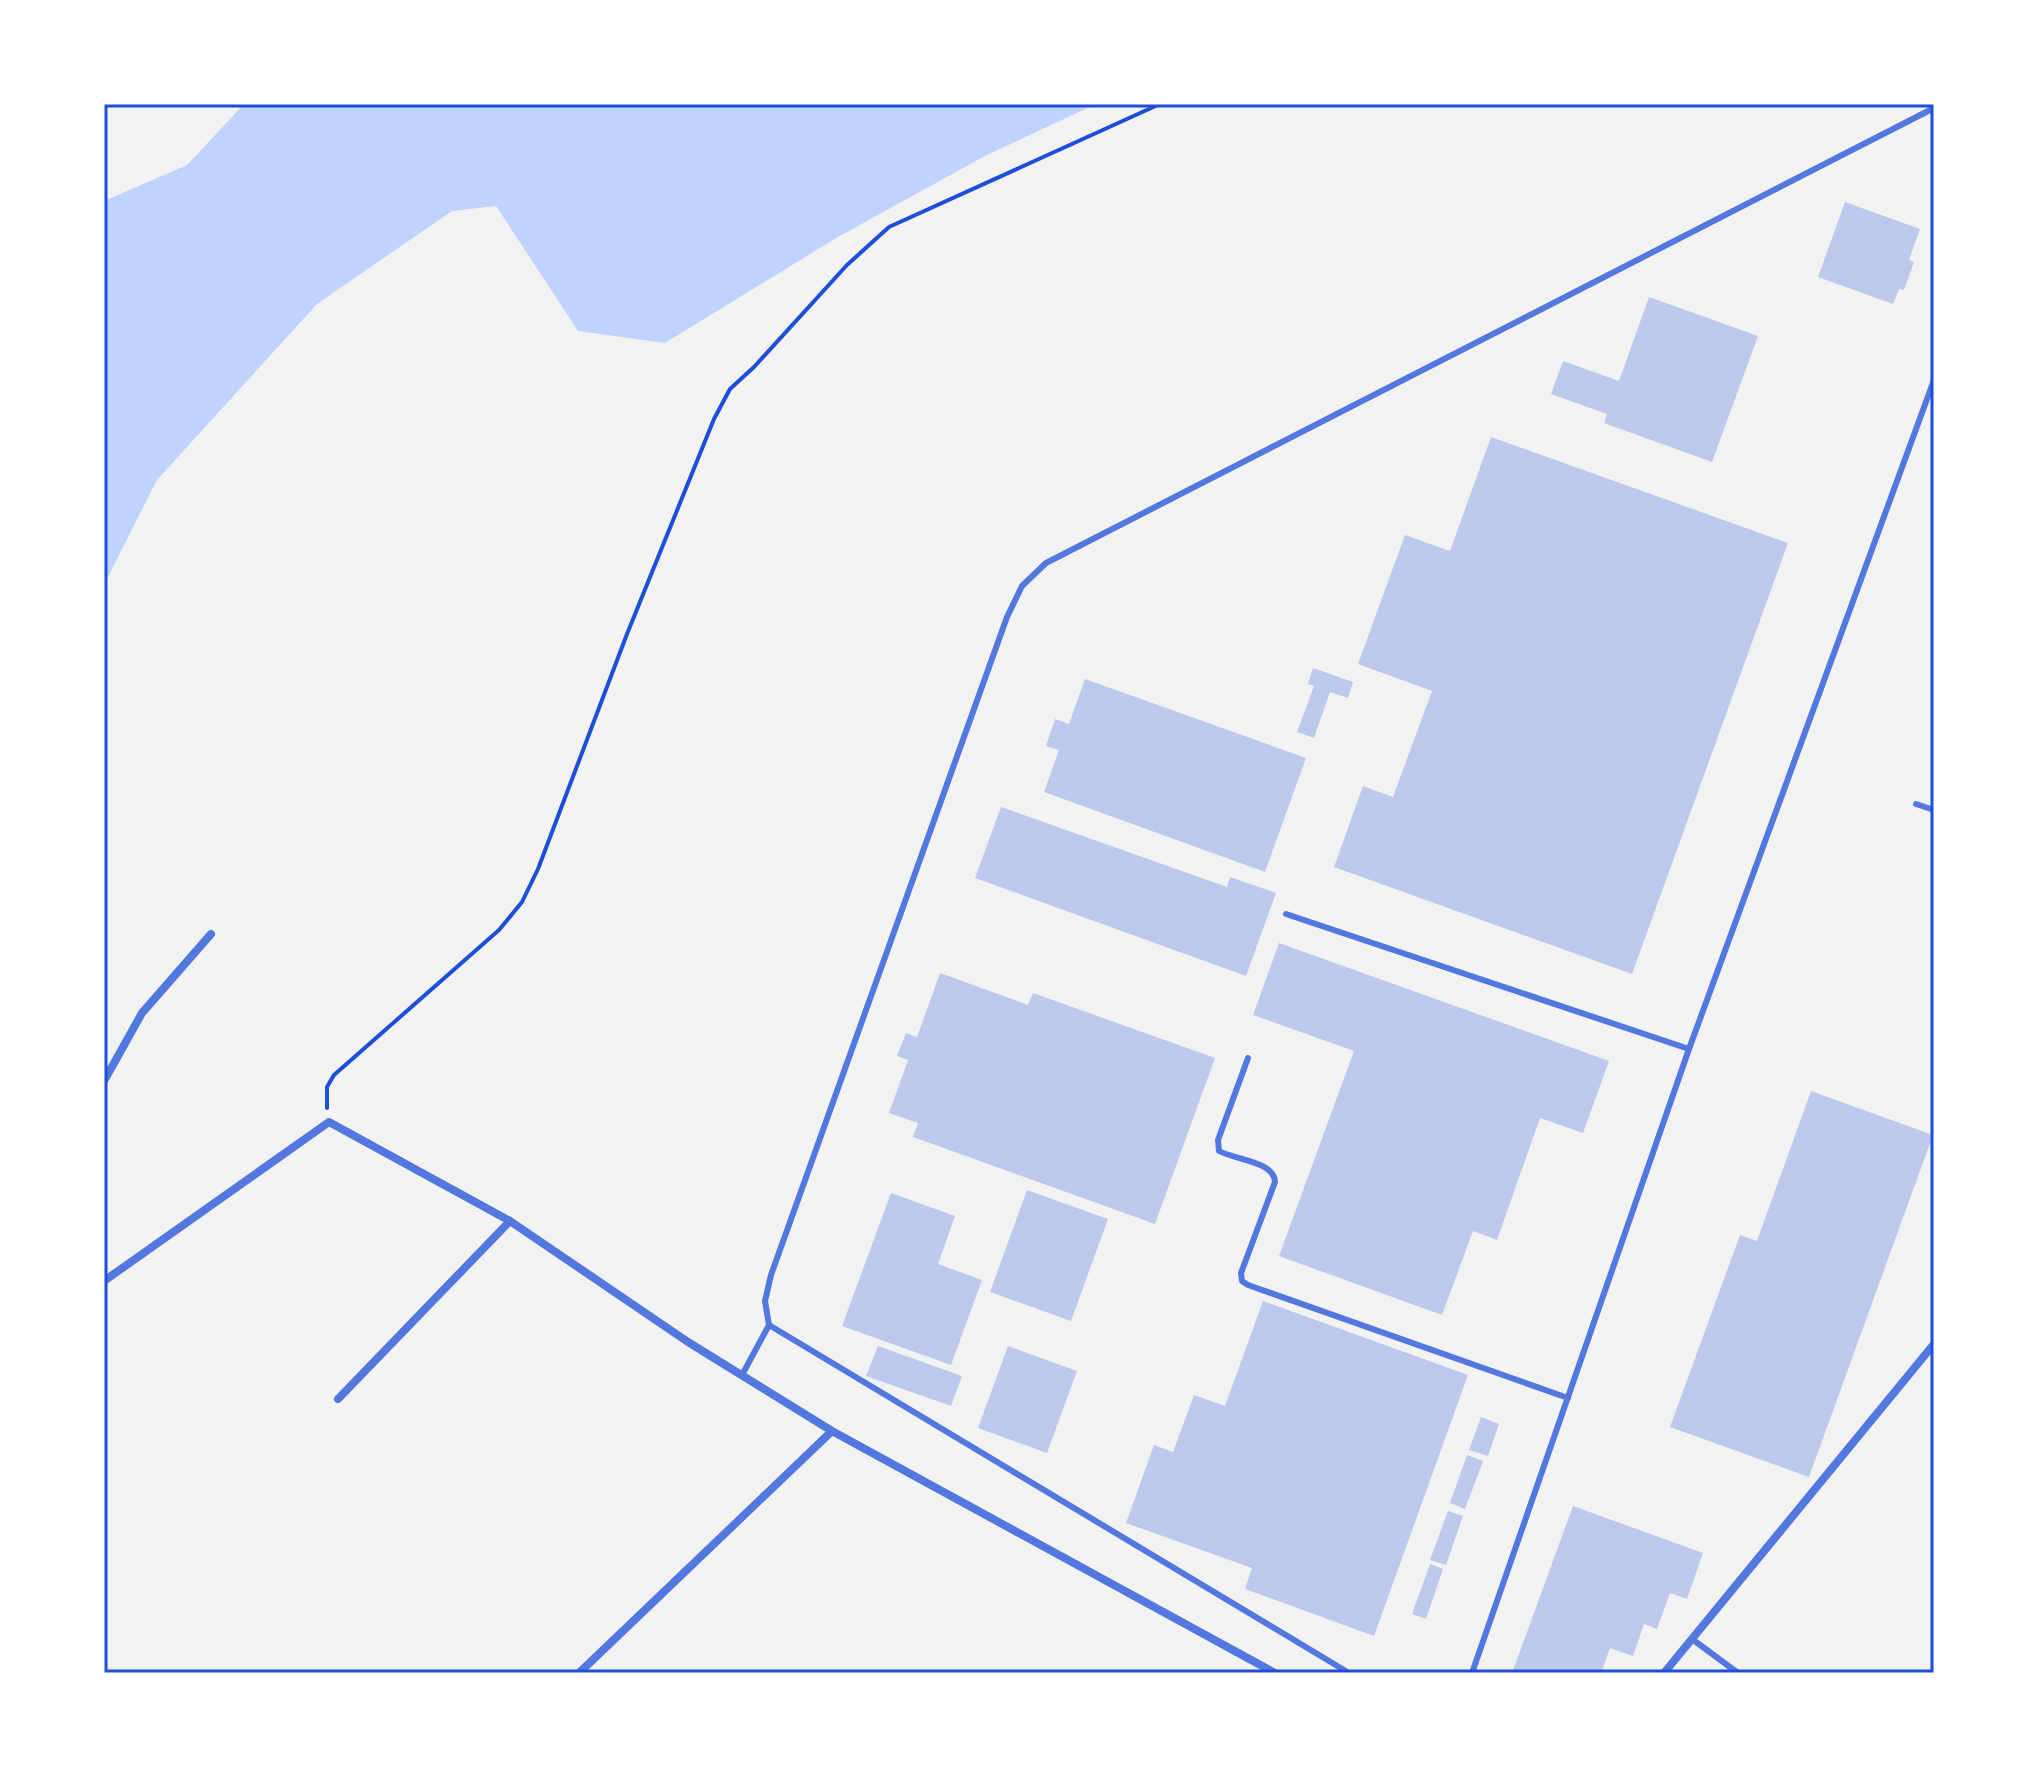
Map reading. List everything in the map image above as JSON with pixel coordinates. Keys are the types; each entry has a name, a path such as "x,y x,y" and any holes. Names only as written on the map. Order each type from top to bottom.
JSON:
{"street":[{"path":"104,1081 142,1013 211,934"},
{"path":"104,1281 329,1122 510,1221 688,1342 832,1431 1275,1673"},
{"path":"338,1399 510,1221"},
{"path":"1664,1673 1934,1344"},
{"path":"579,1673 832,1431"}],"lane":[{"path":"742,1375 769,1325 765,1301 771,1275 1007,617 1022,586 1046,563 1934,108"},
{"path":"1472,1673 1689,1049 1934,380"},
{"path":"1916,804 1934,810"},
{"path":"1286,914 1689,1049"},
{"path":"1248,1058 1218,1140 1219,1151 1269,1168 1275,1182 1241,1273 1242,1281 1568,1398"},
{"path":"769,1325 1349,1673"},
{"path":"1692,1639 1738,1673"}],"path":[{"path":"329,1122 327,1087 334,1075 499,930 522,902 538,869 621,648 714,419 730,389 847,265 889,227 1160,104"}],"water":[{"path":"244,104 1096,104 983,157 838,237 665,343 578,331 496,206 452,211 317,304 157,480 104,585 104,201 187,165"}],"building":[{"path":"1845,202 1920,229 1909,260 1914,262 1904,290 1899,289 1893,304 1818,277"},
{"path":"1649,297 1758,336 1712,462 1604,423 1607,414 1551,394 1563,361 1619,381"},
{"path":"1491,437 1788,543 1632,974 1334,867 1363,786 1393,797 1432,691 1358,664 1405,535 1450,551"},
{"path":"1313,668 1353,682 1348,698 1330,692 1314,738 1297,732 1314,686 1308,684"},
{"path":"1085,679 1306,758 1265,872 1044,792 1059,750 1046,746 1055,719 1069,724"},
{"path":"1001,807 1227,887 1230,877 1276,893 1246,976 975,878"},
{"path":"1279,943 1609,1061 1583,1133 1540,1118 1497,1240 1473,1231 1442,1315 1279,1256 1354,1051 1253,1015"},
{"path":"940,973 1028,1005 1033,993 1215,1058 1155,1224 913,1137 918,1123 889,1113 908,1060 897,1056 906,1033 917,1037"},
{"path":"1811,1091 1933,1135 1809,1477 1670,1427 1740,1235 1757,1241"},
{"path":"1027,1190 1108,1219 1071,1321 990,1292"},
{"path":"891,1193 955,1216 938,1264 982,1280 951,1365 842,1326"},
{"path":"1263,1301 1468,1375 1374,1636 1245,1589 1252,1568 1126,1523 1154,1445 1173,1452 1194,1395 1225,1406"},
{"path":"878,1346 962,1376 951,1406 866,1376"},
{"path":"1008,1346 1077,1371 1047,1453 978,1428"},
{"path":"1481,1417 1499,1424 1488,1456 1469,1450"},
{"path":"1467,1455 1483,1461 1465,1509 1450,1503"},
{"path":"1573,1506 1703,1553 1687,1599 1670,1593 1657,1629 1644,1624 1633,1656 1610,1648 1601,1673 1512,1673"},
{"path":"1448,1511 1463,1516 1446,1565 1430,1560"},
{"path":"1430,1564 1443,1569 1426,1619 1412,1614"}]}
